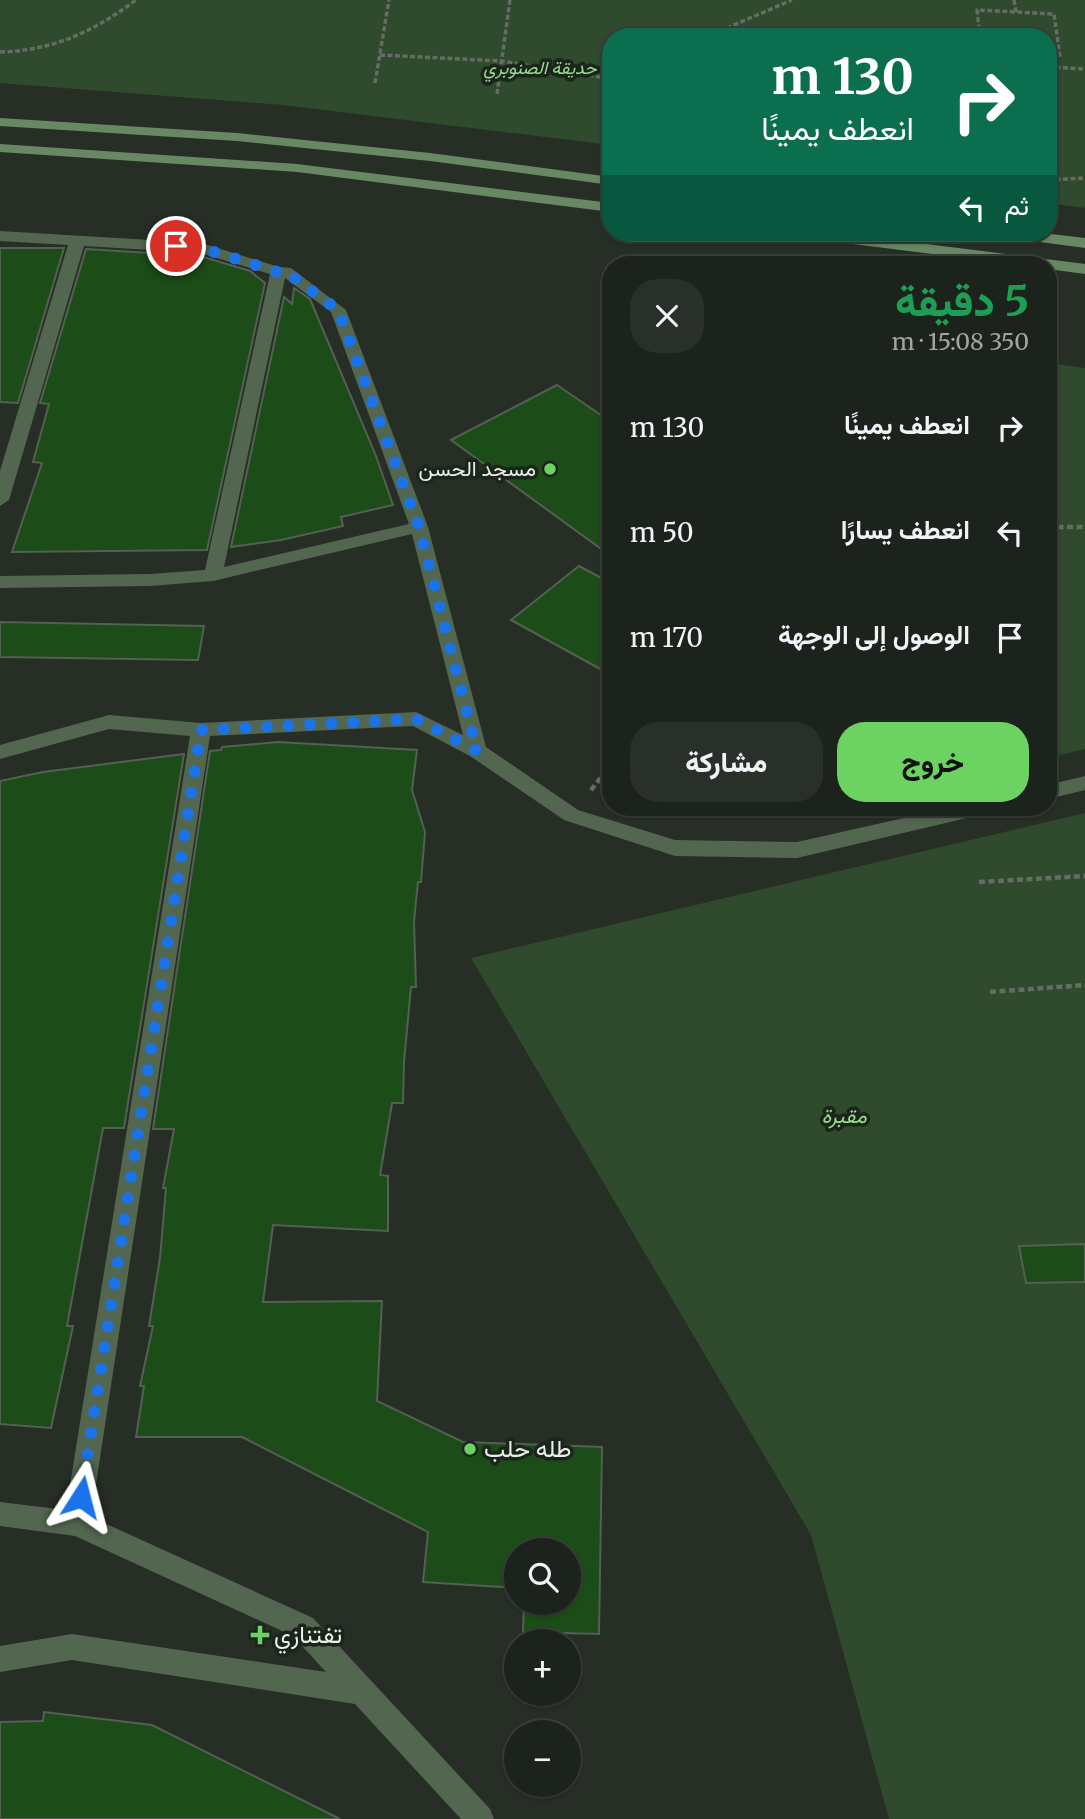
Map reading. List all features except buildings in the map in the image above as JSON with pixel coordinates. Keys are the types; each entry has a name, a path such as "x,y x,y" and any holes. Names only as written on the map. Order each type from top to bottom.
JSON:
{"main road":[{"path":"0,122 237,137 430,157 602,179"},
{"path":"0,148 297,168 602,207"},
{"path":"1057,239 1085,243"},
{"path":"874,242 984,256"},
{"path":"1057,265 1085,269"}],"street":[{"path":"0,236 201,248 278,272 285,271 338,310 419,527 477,751"},
{"path":"0,500 77,242"},
{"path":"213,575 278,272"},
{"path":"0,582 150,580 213,575 419,527"},
{"path":"0,752 108,722 201,730 416,719 477,751 571,815 676,848 797,850 945,816"},
{"path":"77,1524 201,730"},
{"path":"1057,790 1085,783"},
{"path":"0,1514 77,1524 303,1627 480,1819"},
{"path":"0,1659 72,1647 361,1691"}],"path":[{"path":"0,52 18,53 60,42 111,19 136,0"},
{"path":"375,83 389,0"},
{"path":"498,94 510,0"},
{"path":"727,28 792,0"},
{"path":"1014,0 1016,12"},
{"path":"978,28 977,10 1054,14 1056,28"},
{"path":"1057,36 1060,57 1057,57"},
{"path":"380,55 502,61 602,78"},
{"path":"1057,67 1085,69"},
{"path":"1057,180 1085,178"},
{"path":"1057,527 1085,527"},
{"path":"979,882 1085,876"},
{"path":"990,992 1085,985"}],"green space":[{"name":"حديقة الصنوبري","path":"0,0 1085,0 1085,208 1057,204 1057,28 602,28 602,144 283,105 0,83"},
{"path":"1057,364 1085,368 1085,749 1057,756"},
{"name":"مقبرة","path":"1085,813 1085,1819 889,1819 811,1535 471,958"}],"place":[{"name":"مسجد الحسن","path":"550,469"},
{"name":"طله حلب","path":"470,1449"},
{"name":"تفتنازي","path":"260,1635"}],"route":[{"path":"81,1497 201,730 416,719 477,751 419,527 338,310 285,271 278,272 201,248 176,246"}]}
